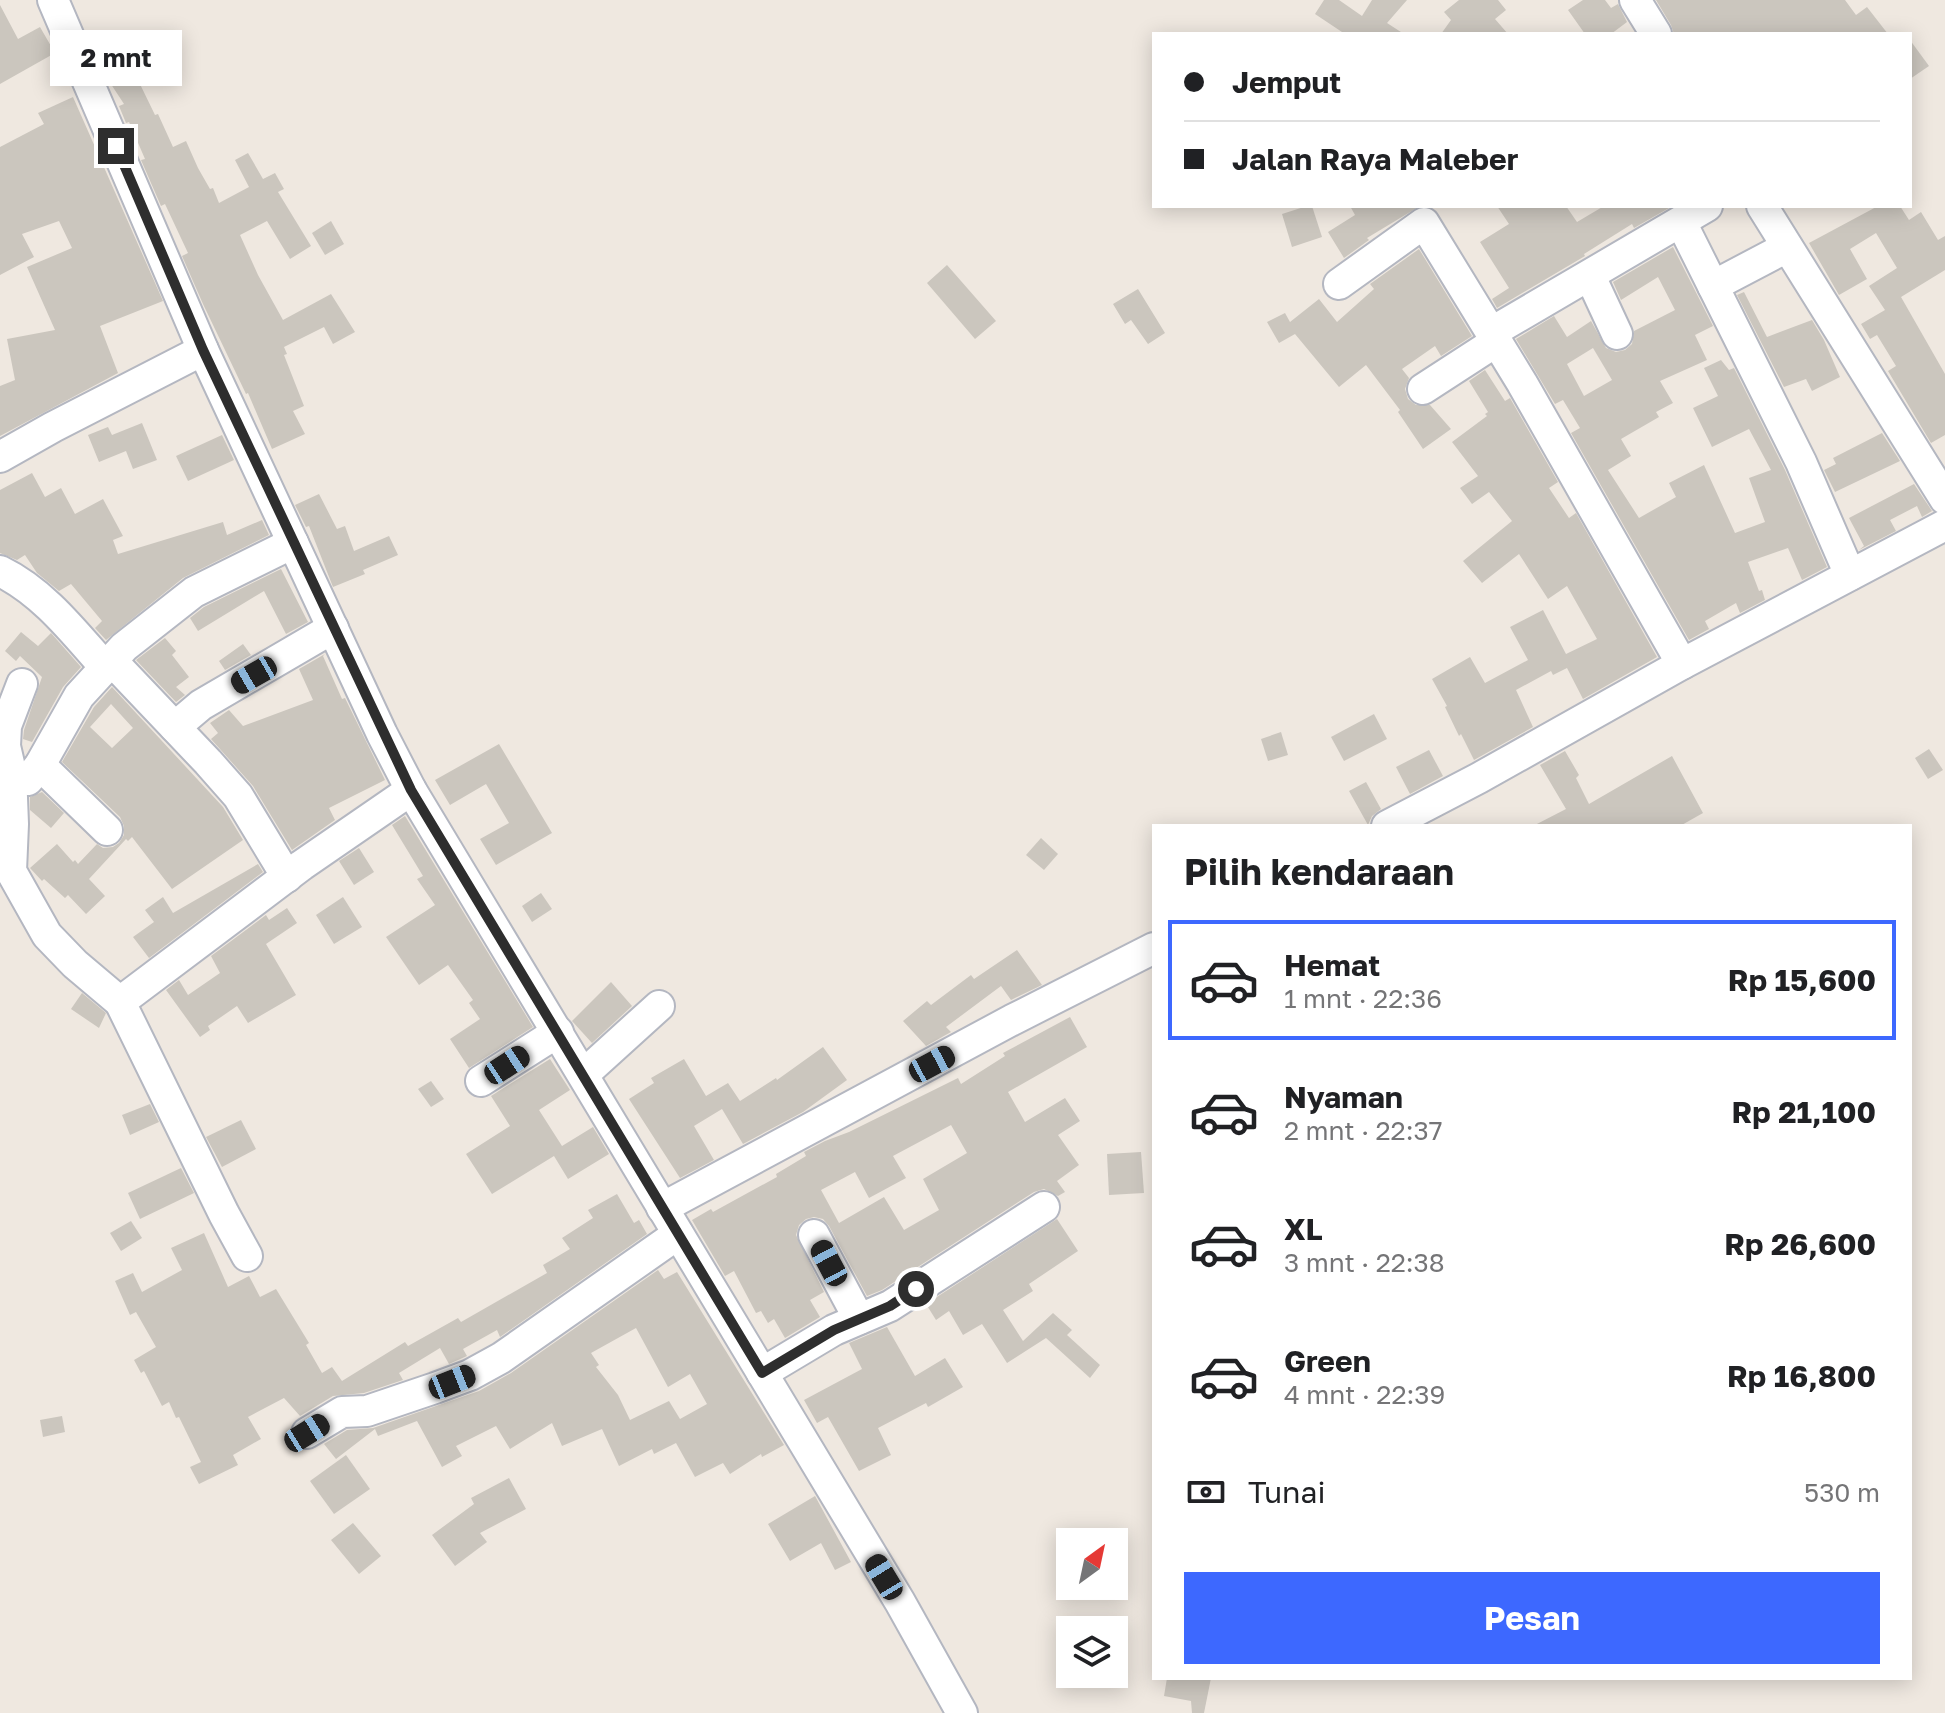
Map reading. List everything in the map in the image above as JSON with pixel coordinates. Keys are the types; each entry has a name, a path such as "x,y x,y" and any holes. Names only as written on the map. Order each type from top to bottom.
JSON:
{"street":[{"path":"53,0 203,350 411,790 900,1602 962,1713"},
{"path":"1635,0 1655,32"},
{"path":"1423,389 1494,336 1704,208"},
{"path":"1763,208 1945,499"},
{"path":"1681,222 1801,462 1850,575"},
{"path":"1339,284 1424,223 1494,336 1682,664"},
{"path":"1713,286 1787,247"},
{"path":"1590,276 1617,334"},
{"path":"0,457 203,350"},
{"path":"1391,824 1682,664 1945,525"},
{"path":"13,795 40,765 79,696 107,663 153,622 194,592 293,543"},
{"path":"0,571 18,580 45,602 175,727 238,796 287,877"},
{"path":"175,727 201,705 333,628"},
{"path":"22,684 6,726 5,746 13,795 11,871 47,935 75,964 120,1002 247,1256"},
{"path":"40,765 107,830"},
{"path":"120,1002 287,877 411,790"},
{"path":"662,1208 1148,951"},
{"path":"584,1074 659,1006"},
{"path":"481,1081 558,1032"},
{"path":"762,1373 834,1330 890,1306 1044,1207"},
{"path":"307,1433 342,1412 367,1411 470,1375 501,1358 678,1234"},
{"path":"814,1235 859,1319"}],"building":[{"path":"1324,0 1339,0 1362,16 1372,0 1407,0 1387,23 1401,32 1342,32 1315,14"},
{"path":"1459,0 1498,0 1506,10 1495,19 1506,32 1442,32 1451,20 1444,12"},
{"path":"1583,0 1605,0 1611,8 1618,4 1627,22 1614,32 1584,32 1568,10"},
{"path":"1656,0 1845,0 1856,15 1867,7 1886,32 1673,32"},
{"path":"0,5 18,39 40,27 55,53 0,84"},
{"path":"1912,43 1929,66 1912,78"},
{"path":"143,51 155,70 138,80 155,115 158,114 173,147 186,141 219,203 249,187 235,160 248,153 263,179 275,173 284,189 278,192 311,246 290,259 267,221 240,235 283,320 331,294 355,332 333,344 324,327 284,347 287,354 284,355 304,406 293,411 305,434 272,449 182,256 188,253 165,204 161,206 141,160 145,159 119,106 124,104 105,75"},
{"path":"73,97 163,301 100,326 118,373 0,436 0,386 15,380 7,339 55,330 27,267 72,248 59,221 22,234 34,257 0,275 0,147 44,124 38,113"},
{"path":"1313,208 1322,237 1292,247 1282,214"},
{"path":"1351,208 1417,208 1367,238 1369,240 1344,258 1328,232 1355,215"},
{"path":"1498,208 1567,208 1577,222 1601,208 1669,208 1634,228 1632,224 1497,308 1492,299 1509,288 1480,242 1509,224"},
{"path":"1874,208 1901,208 1909,220 1921,212 1938,240 1945,236 1945,270 1901,297 1945,374 1945,435 1931,443 1888,371 1896,366 1877,335 1870,339 1861,324 1885,310 1869,286 1897,268 1876,233 1850,249 1867,279 1839,295 1809,243"},
{"path":"331,221 344,244 325,255 312,233"},
{"path":"1673,247 1713,326 1695,335 1707,360 1660,381 1673,403 1656,412 1659,417 1621,439 1631,456 1608,470 1639,518 1676,497 1669,483 1704,465 1735,533 1765,522 1749,478 1771,470 1749,429 1712,447 1693,408 1718,396 1704,368 1721,360 1729,370 1734,368 1785,470 1827,567 1802,580 1788,548 1748,562 1765,600 1740,613 1736,603 1705,621 1709,629 1689,640 1571,433 1580,428 1563,400 1555,404 1516,339 1554,316 1567,337 1591,321 1606,348 1616,352 1632,344 1634,331 1675,310 1658,277 1621,300 1613,282","holes":["1593,348 1612,380 1584,396 1567,364"]},
{"path":"1419,249 1472,336 1441,356 1435,346 1402,369 1409,378 1405,389 1408,399 1416,405 1430,405 1451,429 1423,449 1398,412 1400,410 1366,365 1339,387 1295,334 1279,343 1267,322 1285,313 1290,322 1319,299 1337,322 1374,289 1370,284"},
{"path":"947,265 996,321 975,339 927,283"},
{"path":"1138,289 1165,333 1148,344 1131,320 1125,324 1113,304"},
{"path":"1744,292 1767,337 1812,320 1840,377 1812,391 1806,379 1784,387 1737,295"},
{"path":"1485,370 1505,401 1510,398 1558,482 1549,488 1569,518 1576,513 1657,657 1583,699 1567,668 1553,675 1551,671 1516,690 1533,727 1474,760 1432,679 1470,657 1485,683 1528,660 1510,627 1543,610 1566,654 1597,639 1567,586 1548,599 1519,554 1482,583 1463,561 1512,521 1489,492 1472,504 1460,488 1478,476 1452,442 1487,416 1485,414 1488,412 1469,381"},
{"path":"142,423 157,460 133,469 126,451 99,462 88,435 108,427 112,435"},
{"path":"1882,433 1900,461 1835,492 1824,470 1836,464 1833,458"},
{"path":"222,435 234,460 188,481 176,456"},
{"path":"32,473 45,497 61,488 75,514 103,499 123,536 113,540 118,554 223,522 227,535 262,520 269,535 183,578 106,640 95,628 102,621 71,584 59,591 37,573 25,555 17,560 0,553 0,490"},
{"path":"1914,484 1932,511 1922,517 1917,506 1890,520 1896,531 1859,550 1864,546 1849,518"},
{"path":"319,494 337,529 345,526 354,551 389,536 398,555 363,570 365,574 333,587 309,526 306,527 295,505"},
{"path":"281,569 308,622 286,634 264,591 198,631 190,618 204,607"},
{"path":"21,632 38,646 51,633 81,667 63,687 32,742 23,739 24,730 42,677 20,656 16,661 5,651"},
{"path":"165,638 176,651 172,655 189,677 176,687 185,695 176,702 136,660"},
{"path":"243,644 251,655 225,670 219,661"},
{"path":"325,654 323,656 342,699 345,698 385,780 329,808 335,820 292,850 253,786 211,739 218,733 210,723 229,710 243,726 313,700 299,669"},
{"path":"112,687 223,807 243,840 172,889 132,837 128,841 126,839 89,879 105,896 86,914 68,895 65,898 30,868 57,844 78,864 97,844 103,848 113,847 124,835 120,817 62,762 94,707","holes":["111,704 133,728 112,748 90,727"]},
{"path":"1374,714 1387,739 1344,761 1331,737"},
{"path":"1281,732 1288,755 1268,761 1261,739"},
{"path":"499,744 552,833 496,865 480,839 509,823 486,784 450,805 435,780"},
{"path":"1929,749 1943,770 1928,779 1915,758"},
{"path":"1429,750 1443,776 1410,794 1396,767"},
{"path":"1565,751 1579,775 1576,778 1589,804 1672,756 1703,813 1684,824 1537,824 1566,809 1540,765"},
{"path":"1366,782 1381,809 1372,816 1368,824 1367,824 1349,791"},
{"path":"42,792 64,813 51,828 30,810 30,797"},
{"path":"405,816 533,1027 469,1068 450,1039 480,1019 469,1003 473,1000 448,965 419,985 386,937 435,905 417,879 423,876 392,825"},
{"path":"1041,838 1058,854 1044,870 1026,855"},
{"path":"359,848 374,872 354,885 339,861"},
{"path":"258,864 263,872 149,958 133,937 154,922 145,910 163,897 173,913"},
{"path":"541,893 552,909 532,922 522,906"},
{"path":"343,897 362,927 334,944 316,915"},
{"path":"287,908 297,923 266,944 296,995 248,1023 237,1006 208,1026 210,1030 200,1037 166,990 179,980 188,995 220,973 211,956 266,915 269,920"},
{"path":"1017,950 1042,985 1011,1000 1001,986 946,1027 951,1032 926,1046 903,1021 927,1001 931,1005 971,975 974,979"},
{"path":"611,982 632,1006 592,1043 572,1021"},
{"path":"82,993 106,1013 99,1028 71,1009"},
{"path":"1070,1017 1087,1047 1008,1092 1025,1122 1065,1098 1080,1121 1058,1135 1079,1165 1057,1181 1065,1192 1058,1196 1044,1189 1034,1192 882,1290 867,1296 829,1226 823,1219 806,1219 799,1225 796,1235 824,1292 810,1300 820,1317 785,1338 774,1319 768,1323 761,1311 756,1313 734,1271 725,1276 692,1220 777,1177 776,1174 806,1156 804,1152 825,1141 958,1078 961,1084 1005,1056 1003,1053","holes":["951,1125 967,1153 923,1179 939,1210 904,1230 884,1197 839,1223 821,1190 855,1172 869,1198 906,1178 893,1156"]},
{"path":"823,1047 847,1080 803,1112 743,1144 722,1109 694,1126 714,1160 680,1178 629,1099 654,1083 651,1078 684,1059 706,1096 728,1083 740,1101 777,1080"},
{"path":"550,1059 570,1090 539,1110 562,1146 593,1127 609,1154 568,1179 554,1156 492,1194 466,1154 510,1126 491,1096"},
{"path":"431,1081 444,1099 431,1107 418,1089"},
{"path":"150,1104 159,1122 130,1135 122,1115"},
{"path":"241,1120 256,1149 222,1167 206,1137"},
{"path":"1141,1152 1144,1193 1109,1195 1107,1154"},
{"path":"181,1168 194,1193 140,1219 128,1193"},
{"path":"617,1194 634,1223 639,1220 647,1234 500,1337 497,1330 463,1349 467,1356 449,1364 440,1348 399,1373 403,1380 364,1393 333,1396 300,1416 284,1398 248,1417 261,1439 233,1455 238,1465 199,1484 190,1467 201,1462 179,1417 176,1418 169,1402 162,1406 144,1371 141,1373 134,1360 156,1347 136,1312 130,1315 115,1281 133,1273 142,1292 182,1270 171,1248 204,1233 228,1287 249,1276 260,1297 276,1289 309,1343 306,1345 322,1373 332,1367 342,1381 405,1342 408,1346 458,1318 461,1322 547,1273 543,1265 570,1249 562,1238 593,1218 588,1210"},
{"path":"1057,1219 1078,1251 1029,1284 1033,1291 1003,1310 1023,1341 1053,1313 1072,1330 1067,1335 1100,1365 1090,1378 1046,1338 1007,1363 982,1324 963,1335 949,1311 936,1320 926,1304"},
{"path":"131,1221 142,1238 121,1251 110,1233"},
{"path":"658,1270 664,1279 677,1272 784,1445 762,1457 761,1454 730,1474 723,1463 695,1477 676,1443 654,1454 652,1449 619,1466 602,1429 562,1446 552,1423 510,1449 496,1426 456,1446 462,1456 442,1467 417,1421 378,1436 375,1429 336,1459 324,1444 347,1430 373,1428 479,1391 511,1373","holes":["636,1328 668,1387 690,1374 707,1404 680,1419 669,1401 630,1420 618,1395 596,1367 599,1365 591,1353"]},
{"path":"887,1327 915,1376 945,1358 963,1387 928,1407 926,1403 878,1428 891,1455 859,1471 828,1417 817,1423 804,1400 862,1369 849,1343"},
{"path":"62,1416 65,1432 43,1437 40,1420"},
{"path":"346,1455 370,1489 334,1514 310,1481"},
{"path":"509,1478 526,1509 480,1533 487,1542 455,1566 432,1535 474,1504 471,1498"},
{"path":"815,1496 851,1562 835,1570 821,1543 790,1561 768,1524"},
{"path":"353,1523 381,1556 359,1574 331,1540"},
{"path":"1167,1680 1211,1680 1204,1713 1192,1713 1191,1701 1164,1696"}],"route":[{"path":"116,146 203,350 411,790 762,1373 834,1330 890,1306 916,1289"}]}
